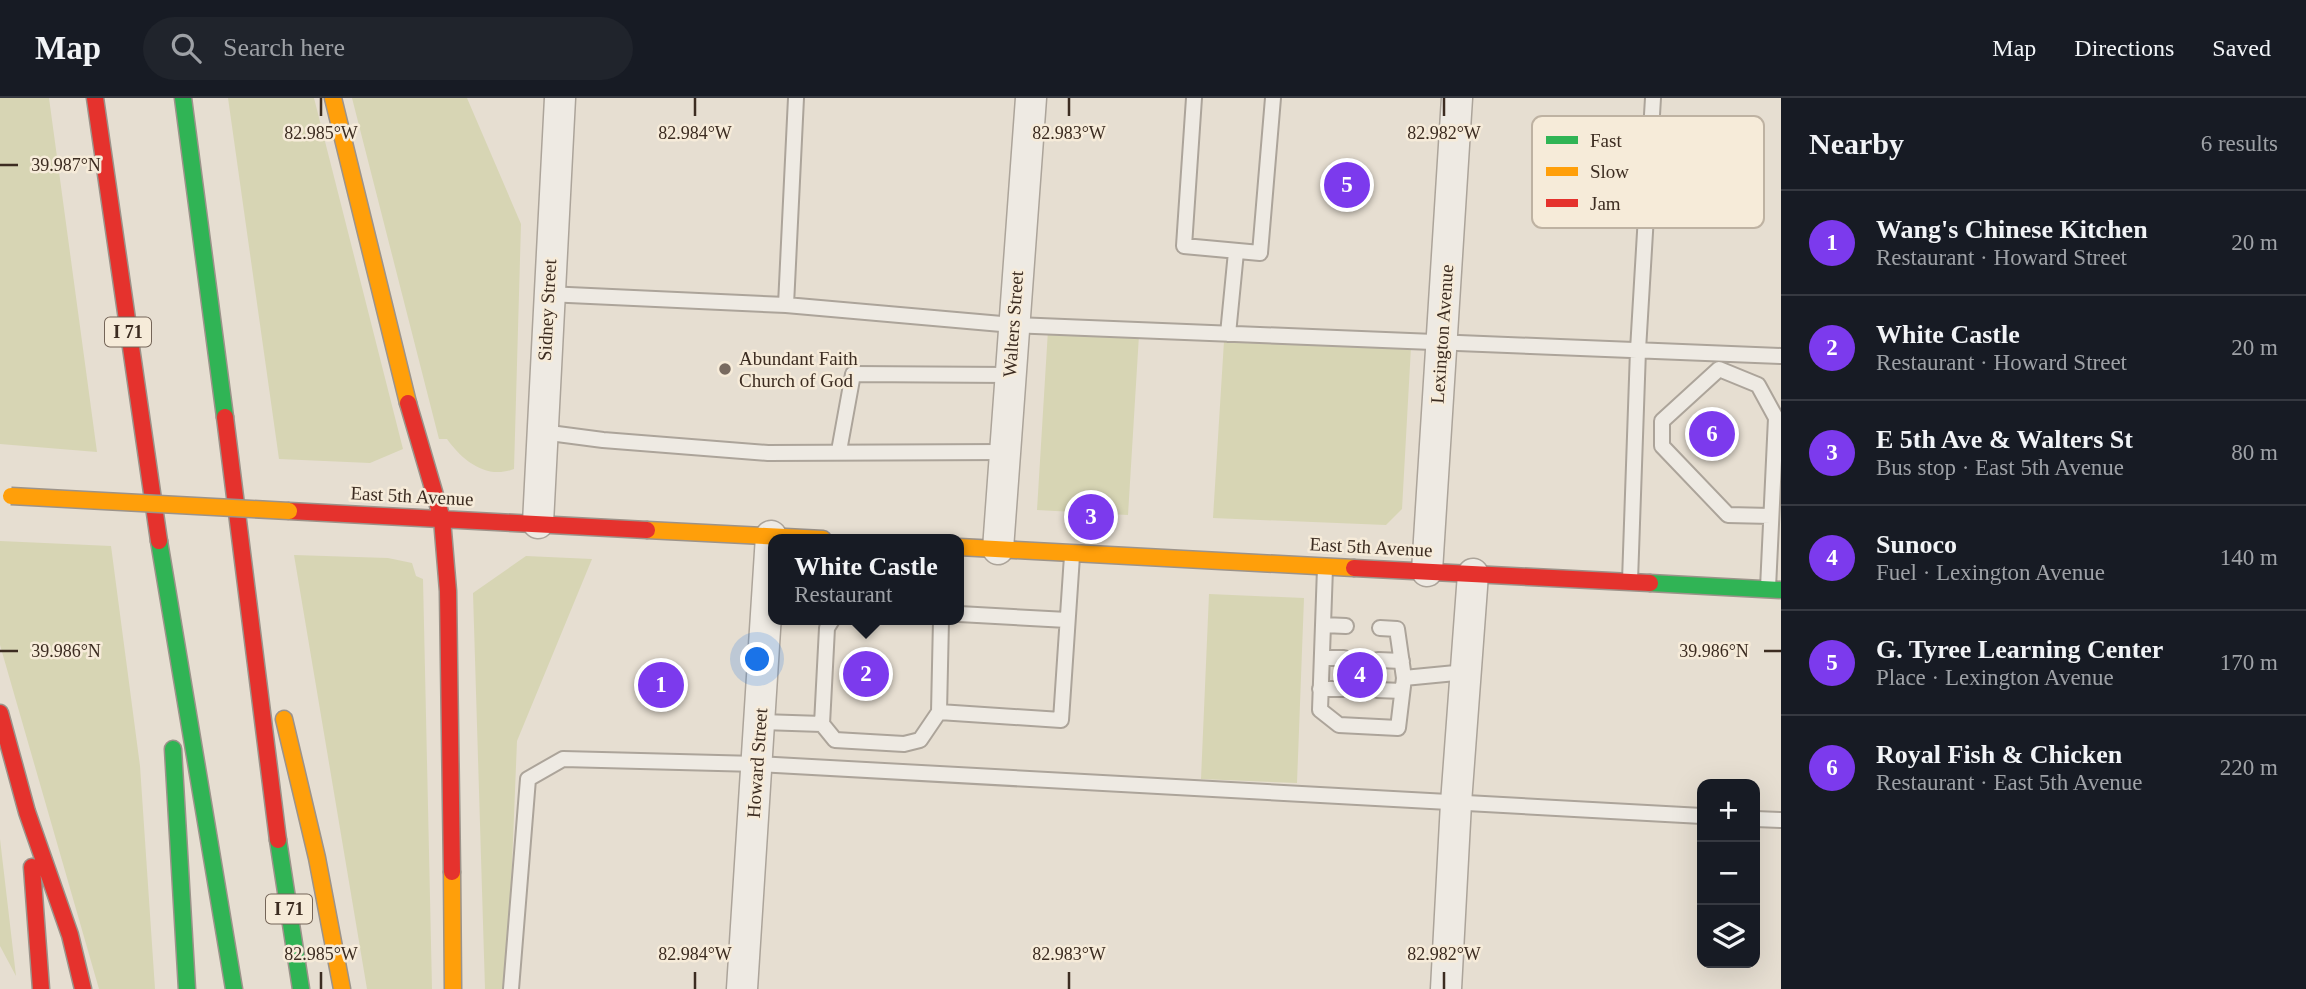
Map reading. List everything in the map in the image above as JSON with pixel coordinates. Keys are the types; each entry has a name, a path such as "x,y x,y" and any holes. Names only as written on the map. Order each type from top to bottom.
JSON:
{"main road":[{"name":"I 71","path":"95,98 162,565 234,989"},
{"name":"I 71","path":"183,98 276,828 302,989"},
{"path":"332,98 397,365 442,519 448,591 453,989"},
{"name":"East 5th Avenue","path":"5,496 768,536"},
{"path":"241,537 317,858 342,989"},
{"name":"East 5th Avenue","path":"964,547 1775,589"},
{"path":"162,565 187,989"},
{"path":"0,713 27,812 70,935 83,989"},
{"path":"27,812 41,989"}],"street":[{"name":"Sidney Street","path":"538,523 547,294 560,98"},
{"name":"Walters Street","path":"998,549 1031,98"},
{"name":"Lexington Avenue","path":"1427,571 1457,98"},
{"path":"1446,989 1455,803 1473,574"},
{"name":"Howard Street","path":"742,989 768,582"}],"lane":[{"path":"786,305 796,98"},
{"path":"1194,98 1184,246 1260,253 1273,98"},
{"path":"1652,116 1653,98"},
{"path":"1630,582 1645,228"},
{"path":"1228,334 1236,252"},
{"path":"547,294 786,305 1013,325 1781,356"},
{"path":"1771,516 1728,515 1662,446 1662,421 1718,369 1758,385 1776,418 1771,516 1775,589"},
{"path":"839,451 853,374 1009,375"},
{"path":"541,432 768,453 1004,452"},
{"path":"939,712 1061,720 1072,554"},
{"path":"1325,566 1320,710 1339,725 1398,728 1403,684 1397,629 1380,628"},
{"path":"964,614 1067,620"},
{"path":"829,625 822,724 835,740 904,744 920,740 939,712 941,625"},
{"path":"1323,625 1346,626"},
{"path":"1322,658 1344,658"},
{"path":"1378,660 1402,661"},
{"path":"1377,690 1466,672"},
{"path":"1321,689 1343,689"},
{"path":"759,722 822,724"},
{"path":"511,989 528,779 563,759 757,764 1697,816"},
{"path":"1760,819 1781,820"}],"shaded area":[{"path":"0,98 49,98 97,452 0,444"},
{"path":"228,98 314,98 403,449 370,463 279,459"},
{"path":"352,98 467,98 521,224 514,469 504,472 484,470 467,461 447,439 439,439"},
{"path":"1048,330 1139,335 1128,515 1037,510"},
{"path":"1224,341 1411,347 1402,509 1386,525 1213,518"},
{"path":"0,541 111,546 140,766 155,989 99,989 0,645"},
{"path":"294,555 388,558 412,563 416,576 423,579 432,989 367,989"},
{"path":"526,556 592,559 517,741 507,989 485,989 473,593"},
{"path":"1209,594 1304,598 1297,783 1201,779"},
{"path":"0,839 16,976 0,946"}],"traffic: fast":[{"path":"183,98 225,417"},
{"path":"159,541 234,989"},
{"path":"1650,583 1781,590"},
{"path":"173,749 187,989"},
{"path":"278,840 301,989"}],"traffic: slow":[{"path":"333,98 408,403"},
{"path":"11,496 289,511"},
{"path":"647,530 768,536"},
{"path":"964,547 1354,568"},
{"path":"284,719 317,858 342,989"},
{"path":"452,872 453,989"}],"traffic: jam":[{"path":"95,98 159,541"},
{"path":"408,403 442,519 448,591 452,872"},
{"path":"225,417 278,840"},
{"path":"289,511 647,530"},
{"path":"1354,568 1650,583"},
{"path":"0,713 27,812 70,935 83,989"},
{"path":"32,867 41,989"}],"place":[{"name":"G. Tyree Learning Center","path":"1347,185"},
{"name":"Abundant Faith Church of God","path":"725,369"},
{"name":"Royal Fish & Chicken","path":"1712,434"},
{"name":"E 5th Ave & Walters St","path":"1091,517"},
{"name":"White Castle","path":"866,674"},
{"name":"Sunoco","path":"1360,675"},
{"name":"Wang's Chinese Kitchen","path":"661,685"}]}
